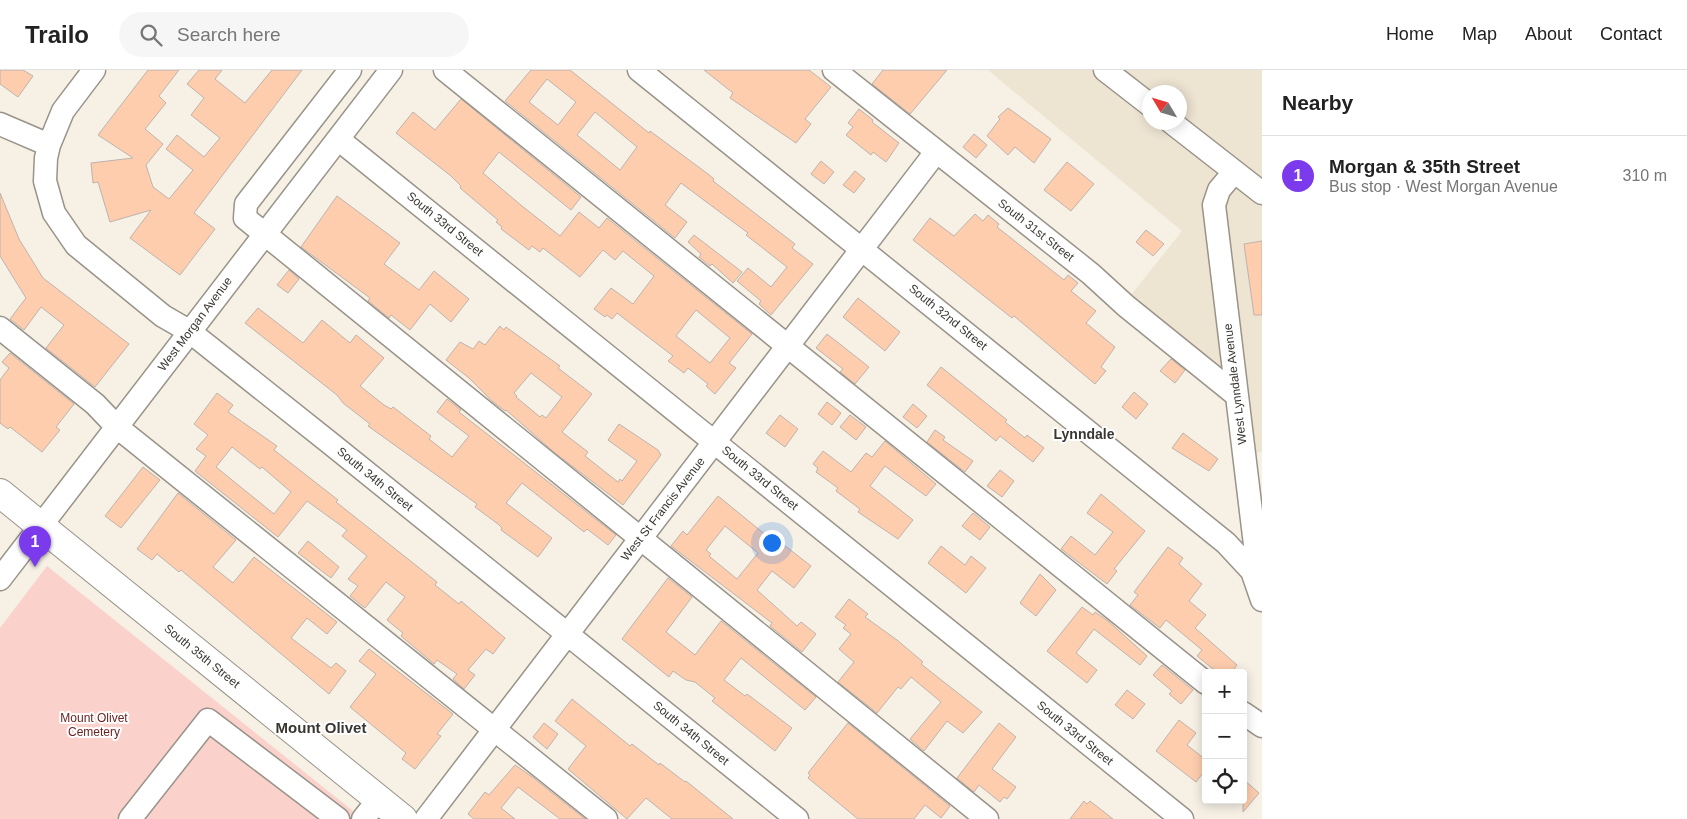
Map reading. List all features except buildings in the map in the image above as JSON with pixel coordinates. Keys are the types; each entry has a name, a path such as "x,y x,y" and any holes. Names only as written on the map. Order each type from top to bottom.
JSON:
{"main road":[{"name":"South 35th Street","path":"0,493 371,809 403,819"}],"street":[{"name":"South 34th Street","path":"94,70 63,111 49,145 45,181 54,213 76,245 163,316 189,331 797,819"},
{"path":"350,70 246,204 245,218 987,819"},
{"name":"West Morgan Avenue","path":"0,579 391,70"},
{"path":"445,70 1202,680"},
{"name":"South 32nd Street","path":"639,70 863,248 1211,531 1239,555 1252,570"},
{"name":"South 31st Street","path":"834,70 1091,274 1126,306 1235,394"},
{"path":"1105,70 1142,99"},
{"path":"0,124 49,145"},
{"path":"1181,130 1262,193"},
{"name":"South 33rd Street","path":"338,139 1182,819"},
{"name":"West St Francis Avenue","path":"426,819 936,152"},
{"name":"West Lynndale Avenue","path":"1234,172 1219,190 1214,205 1235,394 1256,553 1252,570 1262,600"},
{"path":"0,328 95,404 117,427 606,819"},
{"path":"1244,714 1262,726"},
{"path":"130,819 208,720 338,819"}],"shaded area":[{"path":"988,70 1262,70 1262,452 1255,453 1248,396 1127,300 1182,231"}],"green space":[{"name":"Mount Olivet Cemetery","path":"47,566 363,819 0,819 0,628"}],"place":[{"name":"Morgan & 35th Street","path":"35,567"}],"district":[{"name":"Lynndale","path":"1084,434"},
{"name":"Mount Olivet","path":"321,727"}]}
